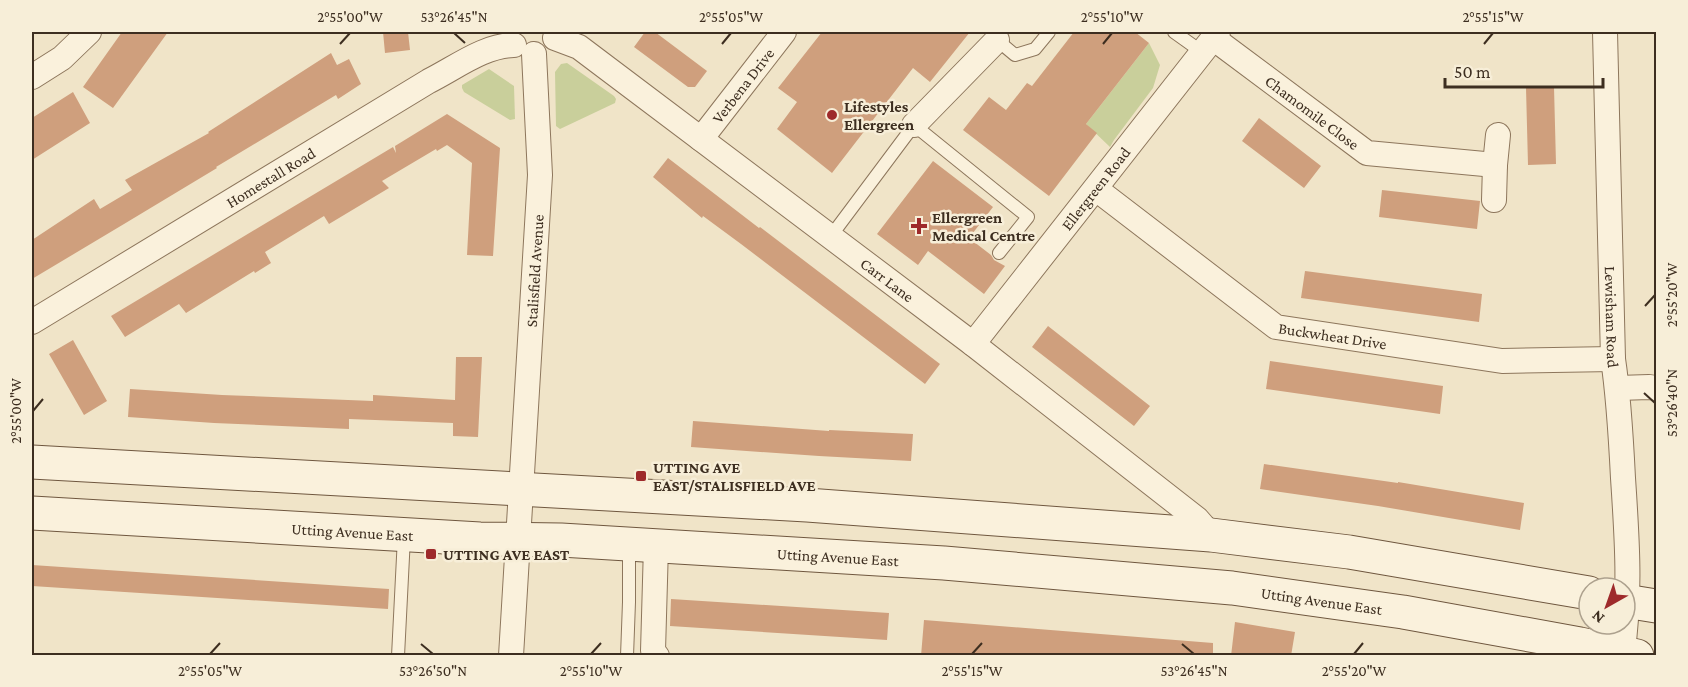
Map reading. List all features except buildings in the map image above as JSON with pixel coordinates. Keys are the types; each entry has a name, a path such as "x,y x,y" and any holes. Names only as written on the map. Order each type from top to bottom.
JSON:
{"street":[{"path":"32,77 62,58 89,32"},
{"name":"Verbena Drive","path":"701,139 784,32"},
{"name":"Lewisham Road","path":"1605,32 1613,359 1618,388 1628,551 1632,576"},
{"path":"519,44 548,50 556,35"},
{"name":"Carr Lane","path":"556,35 579,47 973,344 1197,519 1211,536"},
{"path":"914,125 996,36"},
{"name":"Chamomile Close","path":"1211,41 1366,153 1495,165"},
{"name":"Ellergreen Road","path":"973,344 1211,41"},
{"name":"Homestall Road","path":"32,322 429,81 491,48 519,44"},
{"name":"Stalisfield Avenue","path":"511,656 540,175 519,44"},
{"path":"1494,200 1498,135"},
{"name":"Buckwheat Drive","path":"1096,189 1276,327 1502,361 1613,359"},
{"path":"1618,388 1656,388"},
{"path":"32,462 807,505 1211,536 1349,552 1577,591"},
{"name":"Utting Avenue East","path":"32,513 944,563 1232,588 1403,612 1627,654"},
{"path":"643,545 653,651 657,656"},
{"name":"Lewisham Road","path":"1627,654 1630,636"}],"lane":[{"path":"996,36 1015,55 1035,49 1049,32"},
{"path":"1174,32 1211,41"},
{"path":"831,236 914,125 1028,217 999,253"},
{"path":"398,656 405,533"},
{"path":"627,656 629,602 643,545"}],"green space":[{"path":"1149,43 1160,65 1153,88 1110,147 1086,124"},
{"path":"567,63 616,99 615,103 560,129 556,126 555,72 561,64"},
{"path":"489,69 514,86 515,119 510,120 464,92 462,85"}],"place":[{"name":"Lifestyles Ellergreen","path":"832,115"},
{"name":"Ellergreen Medical Centre","path":"919,226"},
{"name":"UTTING AVE EAST/STALISFIELD AVE","path":"641,476"},
{"name":"UTTING AVE EAST","path":"431,554"}]}
